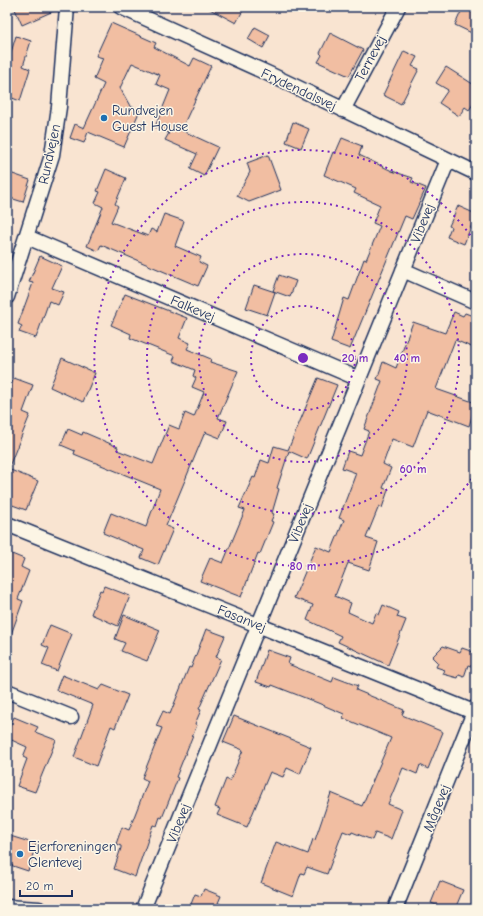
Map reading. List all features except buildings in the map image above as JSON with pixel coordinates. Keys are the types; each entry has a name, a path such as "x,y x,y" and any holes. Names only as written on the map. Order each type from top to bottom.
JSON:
{"street":[{"name":"Rundvejen","path":"7,297 52,155 59,107 66,7"},
{"name":"Ternevej","path":"343,110 398,7"},
{"name":"Frydendalsvej","path":"127,8 476,173"},
{"name":"Vibevej","path":"143,909 448,160"},
{"name":"Falkevej","path":"27,237 359,379"},
{"path":"403,270 476,302"},
{"name":"Fasanvej","path":"7,524 475,711"},
{"path":"7,690 71,717"},
{"name":"Mågevej","path":"395,909 475,711"},
{"path":"7,907 39,909"}],"place":[{"name":"Rundvejen Guest House","path":"104,118"},
{"name":"Ejerforeningen Glentevej","path":"20,854"}]}
